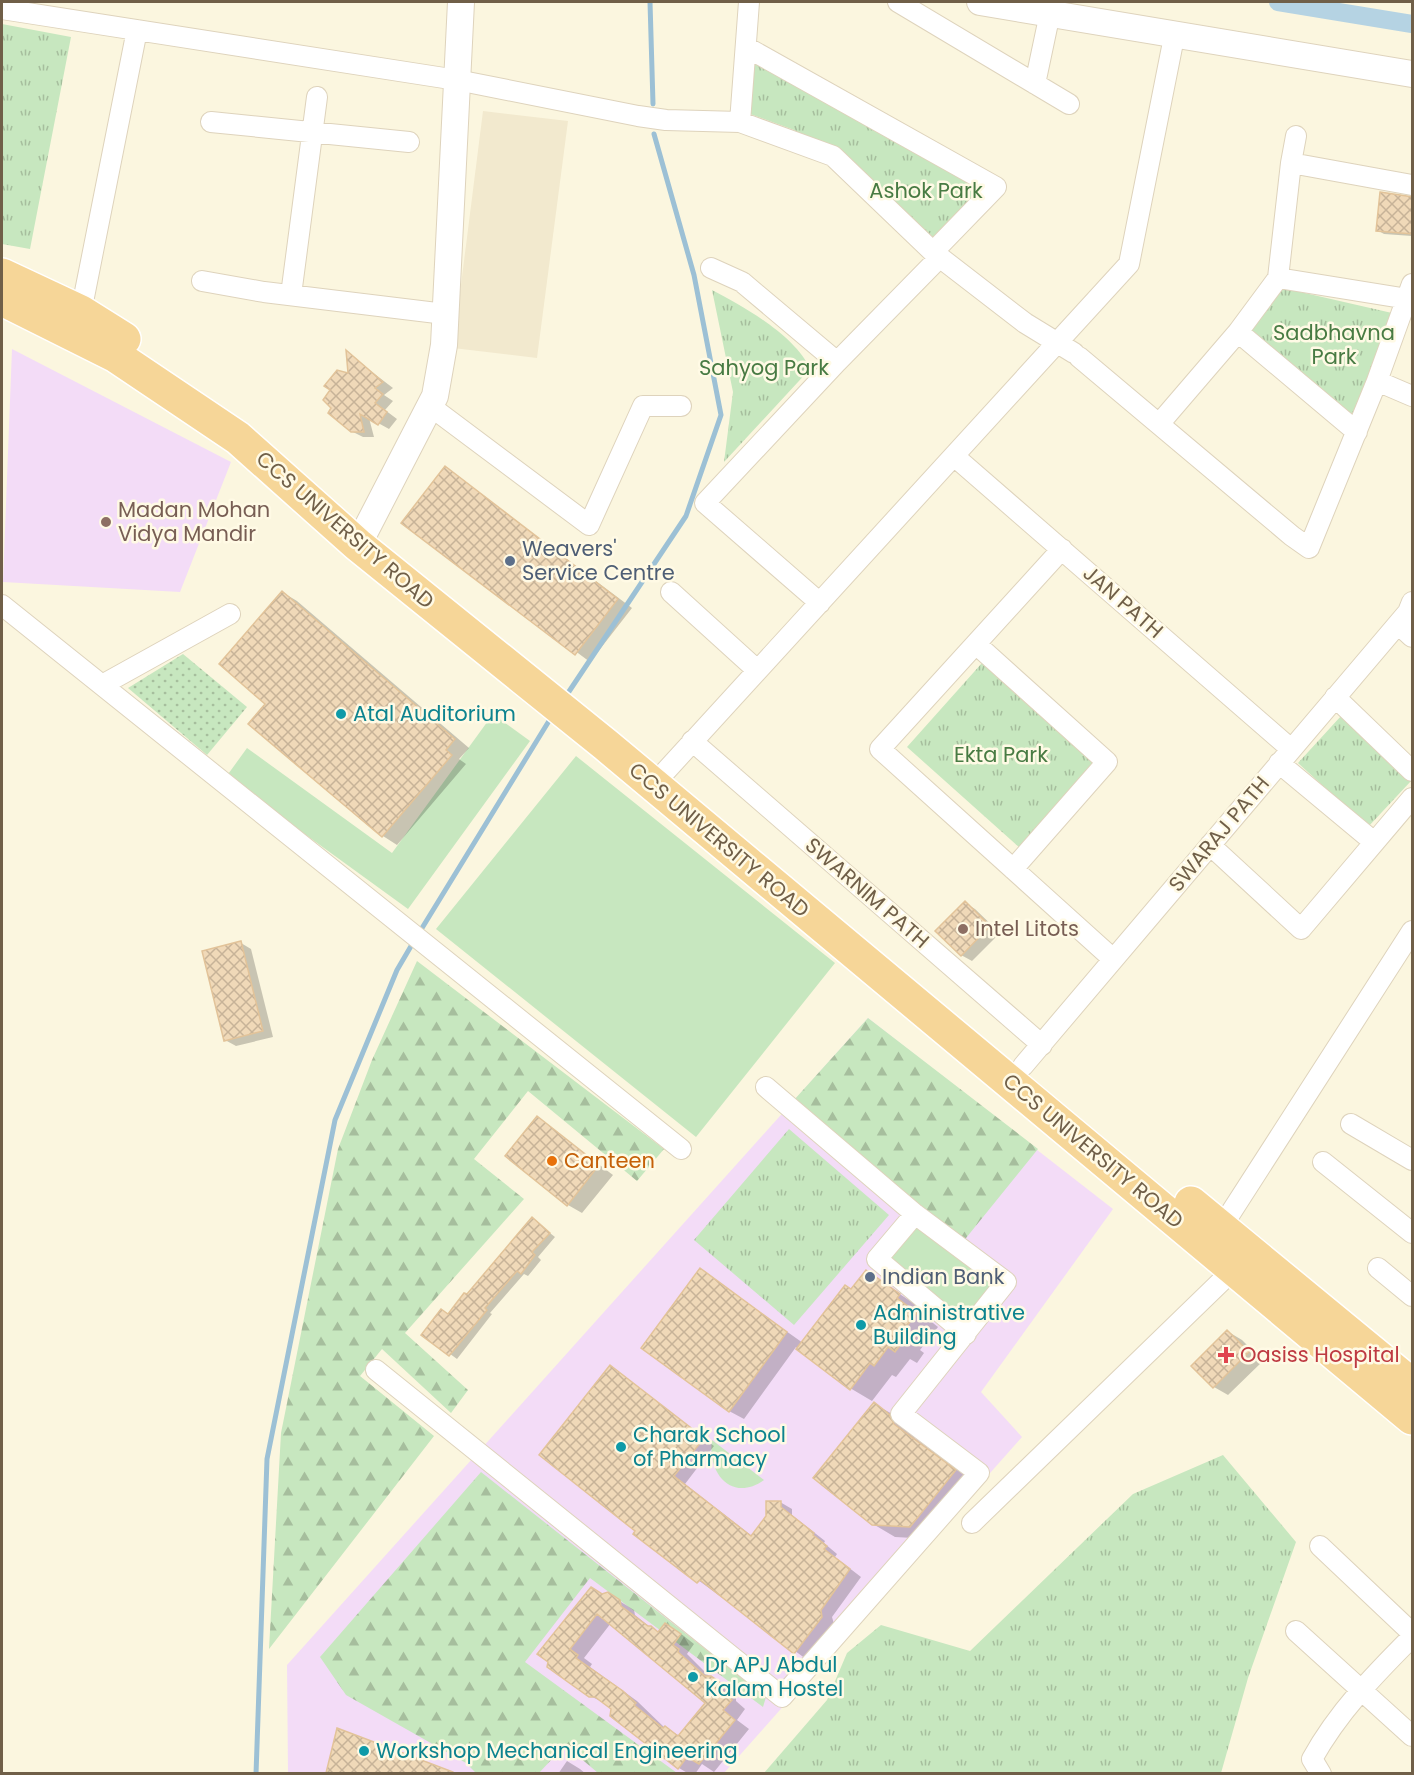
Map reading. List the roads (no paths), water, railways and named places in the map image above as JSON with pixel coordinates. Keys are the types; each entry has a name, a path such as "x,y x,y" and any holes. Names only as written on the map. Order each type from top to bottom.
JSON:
{"highway":[{"name":"CCS UNIVERSITY ROAD","path":"2,275 81,312 252,420 363,535"},
{"name":"CCS UNIVERSITY ROAD","path":"2,299 116,356 238,438 363,535 659,778 1234,1269 1413,1418"},
{"name":"CCS UNIVERSITY ROAD","path":"659,778 1033,1055 1221,1228 1413,1385"}],"street":[{"path":"363,535 435,396 444,345 460,2"},
{"path":"740,122 749,2"},
{"path":"898,2 1069,104"},
{"path":"980,2 1175,32 1413,74"},
{"path":"2,9 61,10 136,30 457,80 638,116 666,120 740,122 793,140 842,162 937,255 1070,352 1309,548 1357,432 1410,292 1278,278"},
{"path":"1035,84 1050,13"},
{"path":"81,312 136,30"},
{"path":"659,778 954,456 1070,352 1129,264 1175,32"},
{"path":"746,47 996,187 937,255 705,503 820,603"},
{"path":"291,295 317,97"},
{"path":"211,122 409,142"},
{"path":"1159,424 1238,332 1278,278 1296,135"},
{"path":"1291,163 1413,185"},
{"path":"711,268 742,282 837,362"},
{"path":"202,281 291,295 445,314"},
{"path":"1238,332 1357,432"},
{"path":"1377,381 1413,396"},
{"path":"430,406 589,525 643,406 681,406"},
{"name":"JAN PATH","path":"954,456 1062,549 1374,842"},
{"path":"1062,549 880,749 1113,959"},
{"path":"671,592 757,670"},
{"name":"SWARAJ PATH","path":"1033,1055 1335,697 1405,630 1413,602"},
{"path":"2,605 681,1149"},
{"path":"102,686 230,614"},
{"path":"977,645 1107,762 1013,869"},
{"path":"1335,697 1413,771"},
{"name":"SWARNIM PATH","path":"692,741 1033,1055"},
{"path":"1210,845 1301,929 1413,798"},
{"path":"1221,1228 1413,931"},
{"path":"376,1370 782,1697 979,1473 901,1414 1006,1282 915,1214 766,1087"},
{"path":"1351,1124 1413,1160"},
{"path":"1323,1162 1413,1233"},
{"path":"915,1214 877,1259 966,1334"},
{"path":"1378,1268 1413,1296"},
{"path":"972,1523 1234,1269"},
{"path":"1320,1546 1413,1635 1360,1689 1312,1759 1321,1773"},
{"path":"1296,1631 1413,1736"}],"waterway":[{"path":"650,2 653,104"},
{"path":"1278,2 1412,24"},
{"path":"564,699 686,516 721,415 694,275 654,134"},
{"path":"419,933 552,716"},
{"path":"256,1774 267,1459 335,1120 397,970 414,941"}],"place":[{"name":"Madan Mohan Vidya Mandir","path":"106,522"},
{"name":"Weavers' Service Centre","path":"510,561"},
{"name":"Atal Auditorium","path":"341,714"},
{"name":"Intel Litots","path":"963,929"},
{"name":"Canteen","path":"552,1161"},
{"name":"Indian Bank","path":"870,1277"},
{"name":"Administrative Building","path":"861,1325"},
{"name":"Oasiss Hospital","path":"1226,1355"},
{"name":"Charak School of Pharmacy","path":"621,1447"},
{"name":"Dr APJ Abdul Kalam Hostel","path":"693,1677"},
{"name":"Workshop Mechanical Engineering","path":"364,1751"}],"park label":[{"name":"Ashok Park","path":"926,191"},
{"name":"Sadbhavna Park","path":"1334,345"},
{"name":"Sahyog Park","path":"764,368"},
{"name":"Ekta Park","path":"1001,755"}]}
